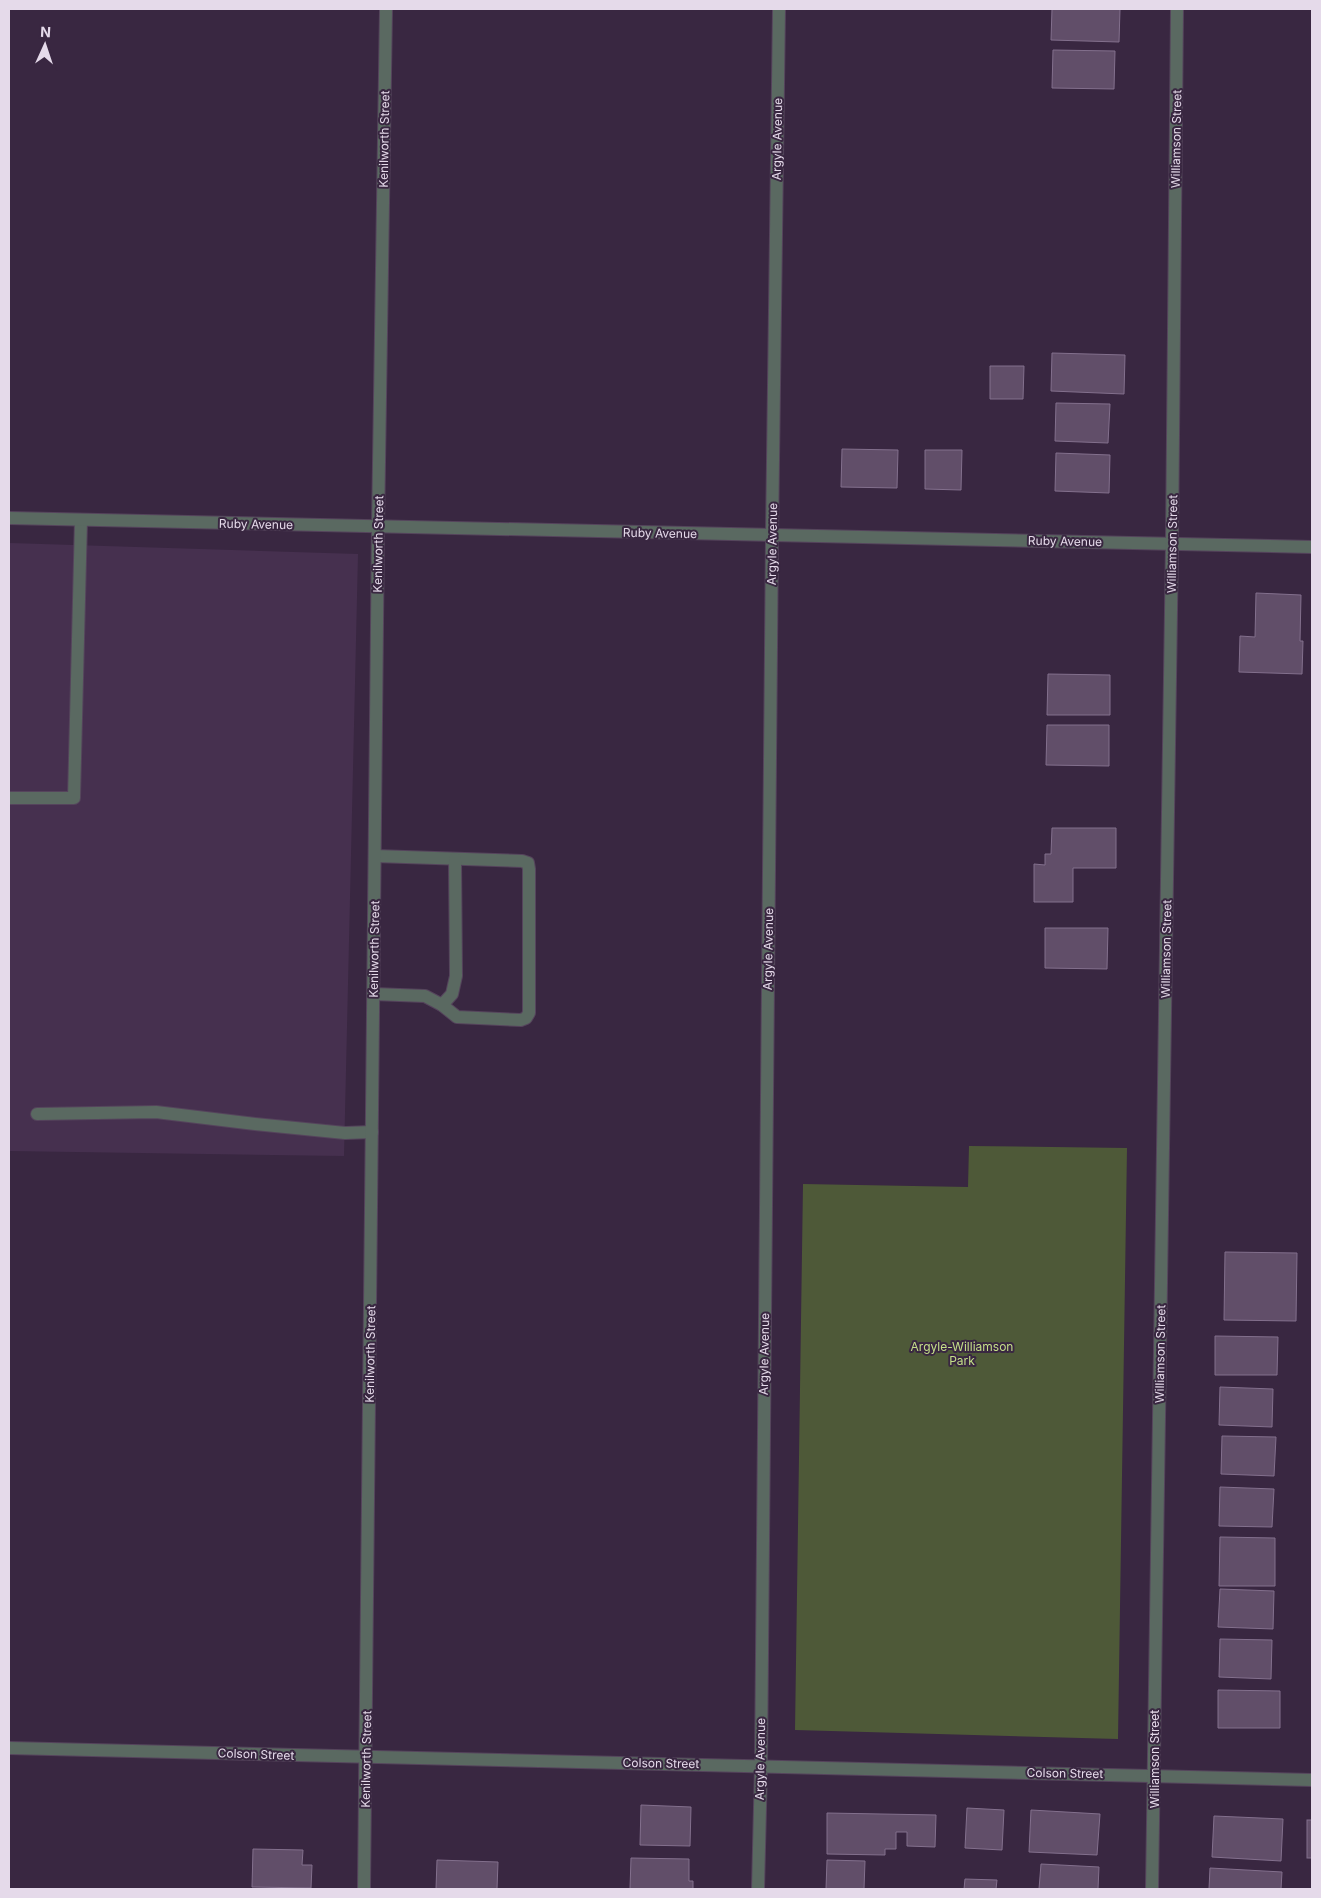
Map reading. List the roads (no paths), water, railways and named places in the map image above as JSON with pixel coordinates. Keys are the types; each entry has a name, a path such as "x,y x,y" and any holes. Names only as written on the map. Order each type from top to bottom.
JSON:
{"street":[{"name":"Kenilworth Street","path":"364,1889 378,527 386,9"},
{"name":"Argyle Avenue","path":"758,1889 761,1766 772,536 779,9"},
{"name":"Williamson Street","path":"1152,1889 1172,543 1177,9"},
{"name":"Ruby Avenue","path":"9,518 1312,547"},
{"path":"9,798 74,798 81,520"},
{"path":"374,994 425,996 442,1005 457,1017 521,1020 526,1018 529,1013 528,863 522,861 375,856"},
{"path":"442,1005 452,994 456,976 455,859"},
{"path":"37,1114 156,1112 345,1133 372,1132"},
{"name":"Colson Street","path":"9,1748 1312,1780"}],"park label":[{"name":"Argyle-Williamson Park","path":"962,1353"}]}
